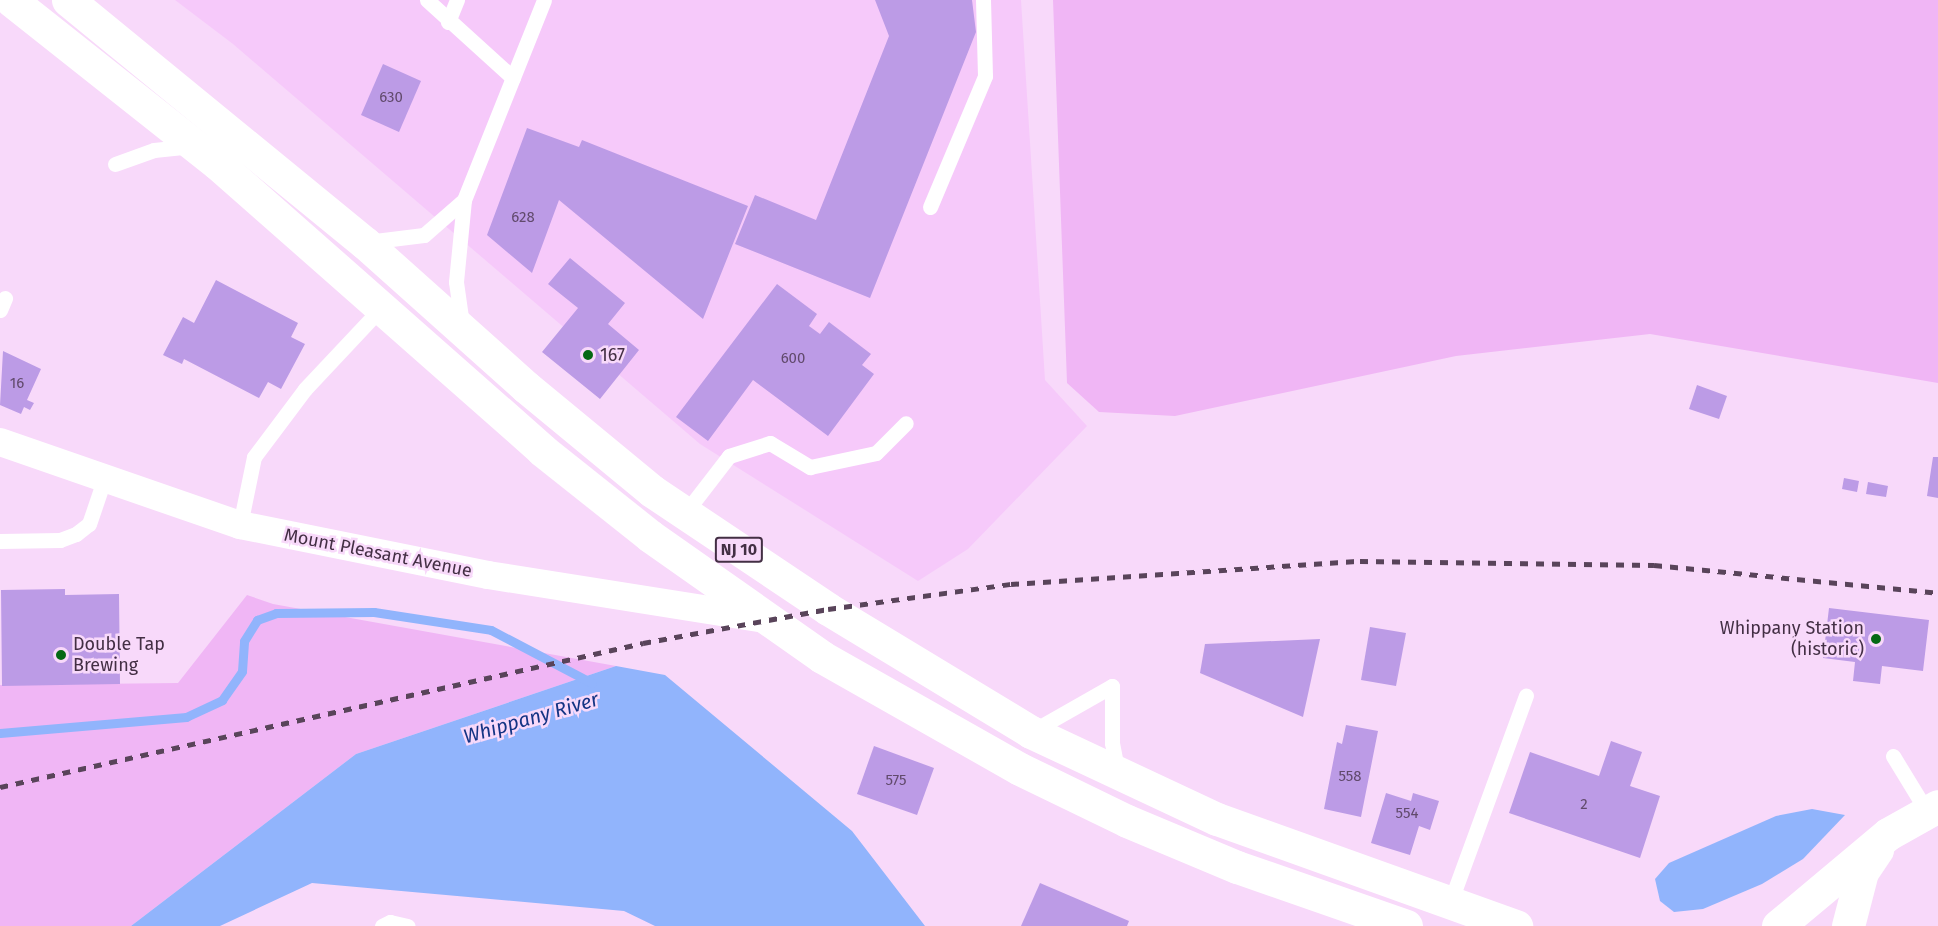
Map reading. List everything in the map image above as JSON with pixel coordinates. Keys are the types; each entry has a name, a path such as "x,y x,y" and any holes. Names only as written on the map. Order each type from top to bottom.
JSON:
{"main road":[{"name":"NJ 10","path":"11,0 195,145 542,450 650,536 767,619 907,706 1020,770 1105,811 1237,867 1406,926"},
{"name":"NJ 10","path":"68,0 365,243 526,387 685,513 828,609 1030,732 1217,819 1516,926"},
{"path":"1778,926 1888,834 1932,808"},
{"path":"1848,926 1862,872 1888,834"}],"street":[{"name":"Mount Pleasant Avenue","path":"0,442 104,480 240,525 488,574 767,619"}],"lane":[{"path":"427,0 448,22 513,78"},
{"path":"448,22 457,0"},
{"path":"463,330 456,282 464,200 544,0"},
{"path":"930,207 985,76 983,0"},
{"path":"115,164 154,150 195,145"},
{"path":"365,243 424,235 464,200"},
{"path":"240,525 254,457 305,389 381,308"},
{"path":"685,513 729,456 770,443 810,467 876,453 906,423"},
{"path":"0,541 60,540 76,534 89,524 104,480"},
{"path":"1030,732 1112,686 1112,743 1118,773"},
{"path":"1450,903 1526,695"},
{"path":"1893,756 1932,808"},
{"path":"382,926 390,922 408,926"}],"shaded area":[{"path":"175,0 1021,0 1045,380 1087,426 968,549 918,581 700,444 233,44"},
{"path":"1053,0 1938,0 1938,383 1650,334 1456,356 1175,416 1099,412 1067,383"},
{"path":"247,595 273,604 616,666 356,754 131,926 0,926 0,685 178,683"}],"water":[{"name":"Whippany River","path":"616,666 665,675 852,831 925,926 655,926 624,911 312,883 220,926 131,926 356,754"},
{"path":"1812,809 1845,815 1803,859 1762,884 1703,909 1674,912 1660,901 1655,879 1669,863 1776,816"}],"building":[{"path":"875,0 972,0 976,32 870,298 735,244 755,195 816,220 889,36"},
{"path":"383,64 421,81 399,132 361,115"},
{"path":"527,128 579,147 582,140 748,206 703,319 559,200 532,273 487,235"},
{"path":"570,258 625,303 608,324 639,350 600,399 542,352 578,308 548,284"},
{"path":"216,280 298,323 291,337 305,344 281,389 268,382 259,398 184,359 182,364 163,355 183,317 194,323"},
{"path":"777,284 817,314 809,326 820,334 829,322 871,354 862,365 874,374 828,436 753,380 708,441 676,417"},
{"path":"3,351 41,369 27,400 34,403 30,410 24,407 21,414 0,405"},
{"path":"1697,385 1727,396 1719,419 1689,409"},
{"path":"1933,457 1938,457 1938,498 1927,496"},
{"path":"1844,478 1859,481 1857,492 1842,489"},
{"path":"1868,482 1888,486 1886,497 1866,494"},
{"name":"Double Tap Brewing","path":"65,589 65,595 119,594 120,684 2,686 1,590"},
{"name":"Whippany Station (historic)","path":"1829,608 1929,620 1923,671 1882,666 1880,684 1853,681 1855,662 1823,658"},
{"path":"1370,627 1406,633 1396,686 1361,680"},
{"path":"1320,639 1303,717 1200,673 1205,644"},
{"path":"1346,725 1378,731 1361,817 1324,809 1337,742 1342,744"},
{"path":"1611,741 1642,752 1630,786 1660,796 1640,858 1509,813 1530,752 1599,776"},
{"path":"874,746 934,768 917,815 857,794"},
{"path":"1386,793 1411,801 1413,793 1439,801 1430,830 1419,826 1410,855 1371,843"},
{"path":"1040,883 1129,921 1127,926 1021,926"}],"waterway":[{"name":"Whippany River","path":"0,733 186,717 222,700 242,671 244,641 257,620 276,613 374,612 491,630 592,683"}],"railway":[{"path":"0,787 643,643 828,609 1011,584 1360,561 1654,565 1938,593"}],"place":[{"name":"167","path":"588,355"},
{"name":"Whippany Station (historic)","path":"1876,639"},
{"name":"Double Tap Brewing","path":"61,655"}]}
